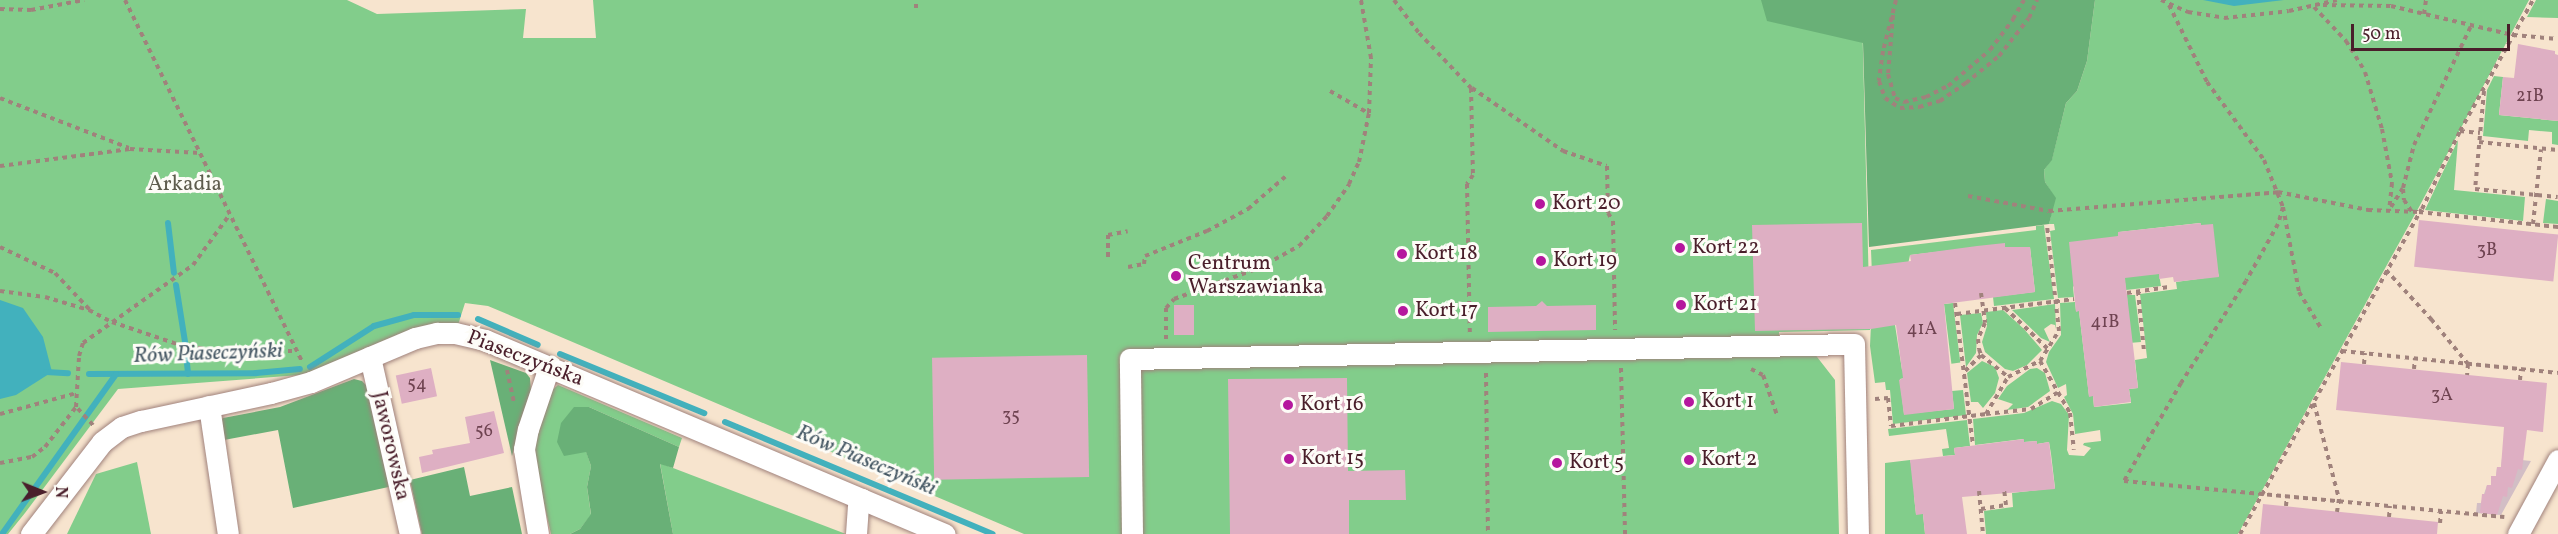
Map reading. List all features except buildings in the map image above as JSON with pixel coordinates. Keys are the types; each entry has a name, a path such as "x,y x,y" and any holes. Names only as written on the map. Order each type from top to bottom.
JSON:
{"street":[{"name":"Piaseczyńska","path":"31,534 102,442 122,428 141,421 311,382 426,334 454,333 485,340 945,534"},
{"path":"1132,534 1130,359 1471,352 1619,362 1854,345 1858,534"},
{"name":"Jaworowska","path":"370,357 410,534"},
{"path":"538,534 524,449 528,429 549,367"},
{"path":"209,406 228,534"},
{"path":"2518,534 2558,460"},
{"path":"856,534 858,507 862,499"}],"path":[{"path":"0,9 32,10 84,0"},
{"path":"125,0 307,372"},
{"path":"916,0 916,8"},
{"path":"1167,358 1166,308 1174,299 1280,258 1299,246 1327,216 1348,184 1359,162 1369,113 1371,58 1361,0"},
{"path":"1394,0 1419,33 1471,88 1563,151 1606,166 1608,213 1613,221 1625,534"},
{"path":"1896,0 1879,81 1885,98 1900,108 1919,107 1940,101 2000,56 2029,18 2037,0"},
{"path":"1893,11 1894,33 1888,74 1895,98 1904,102 1926,98 1948,86 1990,50 2024,0"},
{"path":"2161,0 2188,12 2224,18 2314,7 2337,0"},
{"path":"2424,14 2426,0"},
{"path":"2240,534 2420,212 2460,131 2532,0"},
{"path":"2169,5 2207,82 2264,160 2283,207 2299,292 2321,328"},
{"path":"2323,5 2391,6 2513,35 2558,39"},
{"path":"2314,7 2346,41 2366,72 2382,129 2392,183 2390,211"},
{"path":"2390,211 2403,188 2414,145 2472,24"},
{"path":"1471,88 1473,175 1467,184 1471,352"},
{"path":"2484,88 2475,189 2558,197"},
{"path":"1330,91 1369,113"},
{"path":"0,98 130,148"},
{"path":"2460,131 2480,133"},
{"path":"2479,142 2558,150"},
{"path":"0,166 130,148 200,153"},
{"path":"2533,224 2541,148"},
{"path":"1128,267 1144,264 1145,256 1207,231 1248,209 1286,176"},
{"path":"2403,188 2404,200 2412,212"},
{"path":"1968,196 2049,211 2278,192 2344,206 2558,226"},
{"path":"2283,207 2278,224 2246,281 2181,383 2124,481 2505,517"},
{"path":"0,463 32,457 45,447 76,407 79,356 83,343 193,265 230,214"},
{"path":"2440,222 2441,214"},
{"path":"2492,220 2492,227"},
{"path":"1986,414 2008,377 2040,361 2059,331 2047,225"},
{"path":"2543,233 2544,225"},
{"path":"1108,257 1108,235 1128,231"},
{"path":"0,247 55,273 89,310"},
{"path":"2386,270 2468,364 2467,375"},
{"path":"2127,293 2169,287"},
{"path":"0,291 45,297 89,310 112,322 180,345 216,351 297,351"},
{"path":"2138,291 2144,351"},
{"path":"1981,293 1985,323 1978,339 1982,355 2008,377"},
{"path":"1957,314 2074,299"},
{"path":"1955,303 1973,446"},
{"path":"2005,308 2048,349"},
{"path":"2342,351 2558,373"},
{"path":"2364,364 2365,353"},
{"path":"1964,372 1982,355"},
{"path":"2414,369 2415,358"},
{"path":"2040,361 2070,413 2074,450"},
{"path":"1619,362 1630,370"},
{"path":"1609,371 1619,362"},
{"path":"1744,369 1753,369 1763,375 1777,415"},
{"path":"2520,380 2521,369"},
{"path":"1488,534 1484,373 1496,373"},
{"path":"0,414 77,393"},
{"path":"1876,399 1888,398 1891,426 2031,409 2057,393"},
{"path":"2313,403 2338,500 2337,512"},
{"path":"76,407 84,414"},
{"path":"1981,509 2006,506 2004,489"},
{"path":"1979,491 1983,534"},
{"path":"2286,506 2287,495"},
{"path":"2389,517 2390,506"},
{"path":"2440,523 2441,511"}],"shaded area":[{"path":"2502,458 2531,461 2501,515 2476,513 2477,503 2481,503 2487,485 2491,485 2491,476 2496,476 2497,467 2501,467"}],"green space":[{"name":"Centrum Warszawianka","path":"0,0 347,0 377,14 526,9 523,38 596,38 593,0 1898,0 1862,13 1870,330 1779,332 1780,354 1814,353 1835,380 1839,534 1024,534 488,306 465,303 458,325 300,375 118,389 8,534 0,534"},
{"path":"1761,0 2095,0 2087,61 2077,91 2066,103 2052,160 2044,170 2045,182 2056,198 2049,224 1869,247 1863,43 1767,21"},
{"path":"2095,0 2529,0 2419,207 2238,534 1986,534 1984,511 2013,507 2012,493 2055,488 2049,442 2037,444 2037,441 2024,442 2023,439 1975,445 1973,419 2024,413 2052,401 2061,404 2069,415 2067,450 2069,455 2084,456 2091,448 2083,445 2084,443 2101,441 2100,430 2075,434 2073,414 2064,397 2067,395 2066,384 2058,388 2046,362 2049,352 2061,335 2060,303 2075,302 2076,311 2079,311 2089,396 2093,396 2094,407 2131,403 2129,389 2138,388 2135,360 2147,358 2140,294 2177,289 2176,282 2219,276 2200,223 2119,232 2073,287 2074,297 2058,298 2050,231 2055,230 2054,224 2049,224 2055,198 2045,182 2044,170 2052,159 2066,103 2077,91 2087,61"},
{"path":"2536,0 2558,0 2558,18 2527,17"},
{"path":"2494,76 2503,77 2499,115 2558,121 2558,145 2552,144 2552,132 2529,130 2528,141 2483,136 2487,90"},
{"path":"2458,140 2454,190 2525,197 2523,221 2425,210"},
{"path":"2546,199 2558,201 2558,224 2543,223"},
{"path":"2044,225 2054,299 1994,306 1993,297 2035,292 2030,247 2005,247 2005,244 1910,255 1895,325 1902,370 1905,370 1905,378 1900,379 1904,414 1954,409 1952,391 1963,390 1966,415 1893,424 1890,390 1886,390 1885,382 1875,383 1870,346 1871,324 1874,324 1871,250 2036,230 2036,226"},
{"path":"2159,274 2161,286 2126,290 2124,275"},
{"path":"2127,295 2135,295 2141,342 2129,343"},
{"path":"1953,303 1960,363 1951,364 1944,304"},
{"path":"2055,304 2056,329 2055,325 2051,324 2044,329 2050,342 2041,338 2012,310"},
{"path":"2003,310 2042,350 2027,365 2013,371 2005,369 1985,352 1982,342 1987,326 1986,312"},
{"path":"1981,313 1983,323 1977,335 1976,353 1966,367 1960,315"},
{"path":"490,360 526,373 530,378 531,391 512,456"},
{"path":"1982,361 1995,367 1999,378 1995,393 1983,408 1978,402 1971,402 1967,373"},
{"path":"2037,368 2045,373 2050,391 2028,407 2007,410 2013,404 1998,399 2007,386 2030,369"},
{"path":"354,379 362,381 369,388 393,486 293,508 278,430 224,440 219,422 223,418 280,407"},
{"path":"558,385 682,438 679,447 589,407 586,451 591,466 587,487 591,515 580,529 570,534 551,534 534,459 535,435 550,392"},
{"path":"574,407 589,407 679,447 673,468 660,464 673,534 570,534 580,529 591,514 587,487 591,466 586,452 564,456 557,442 561,423"},
{"path":"1967,420 1970,446 1954,448 1955,455 1943,456 1942,449 1949,448 1946,429 1889,436 1888,429"},
{"path":"1910,460 1920,495 1914,496 1916,514 1923,514 1925,534 1885,534 1885,463"},
{"path":"137,462 151,534 67,534 96,474"},
{"path":"660,463 846,534 673,534"},
{"path":"464,467 470,496 512,487 522,534 422,534 410,480"}],"water":[{"path":"2203,0 2284,0 2234,6"},
{"path":"0,300 23,308 43,337 52,372 16,395 0,399"}],"waterway":[{"path":"168,223 174,273"},
{"path":"176,285 185,342"},
{"name":"Rów Piaseczyński","path":"310,367 374,326 414,315 458,315"},
{"name":"Rów Piaseczyński","path":"478,319 538,345"},
{"path":"186,354 188,374"},
{"name":"Rów Piaseczyński","path":"560,354 704,413"},
{"name":"Rów Piaseczyński","path":"89,374 256,373 300,369"},
{"name":"Rów Piaseczyński","path":"46,372 68,373"},
{"name":"Rów Piaseczyński","path":"2,534 116,374"},
{"name":"Rów Piaseczyński","path":"725,422 993,534"}],"place":[{"name":"Kort 20","path":"1540,204"},
{"name":"Kort 22","path":"1680,248"},
{"name":"Kort 18","path":"1402,254"},
{"name":"Kort 19","path":"1541,261"},
{"name":"Centrum Warszawianka","path":"1176,276"},
{"name":"Kort 21","path":"1681,305"},
{"name":"Kort 17","path":"1403,311"},
{"name":"Kort 1","path":"1689,402"},
{"name":"Kort 16","path":"1288,405"},
{"name":"Kort 15","path":"1289,459"},
{"name":"Kort 2","path":"1689,460"},
{"name":"Kort 5","path":"1557,463"}],"park label":[{"name":"Arkadia","path":"185,185"}]}
